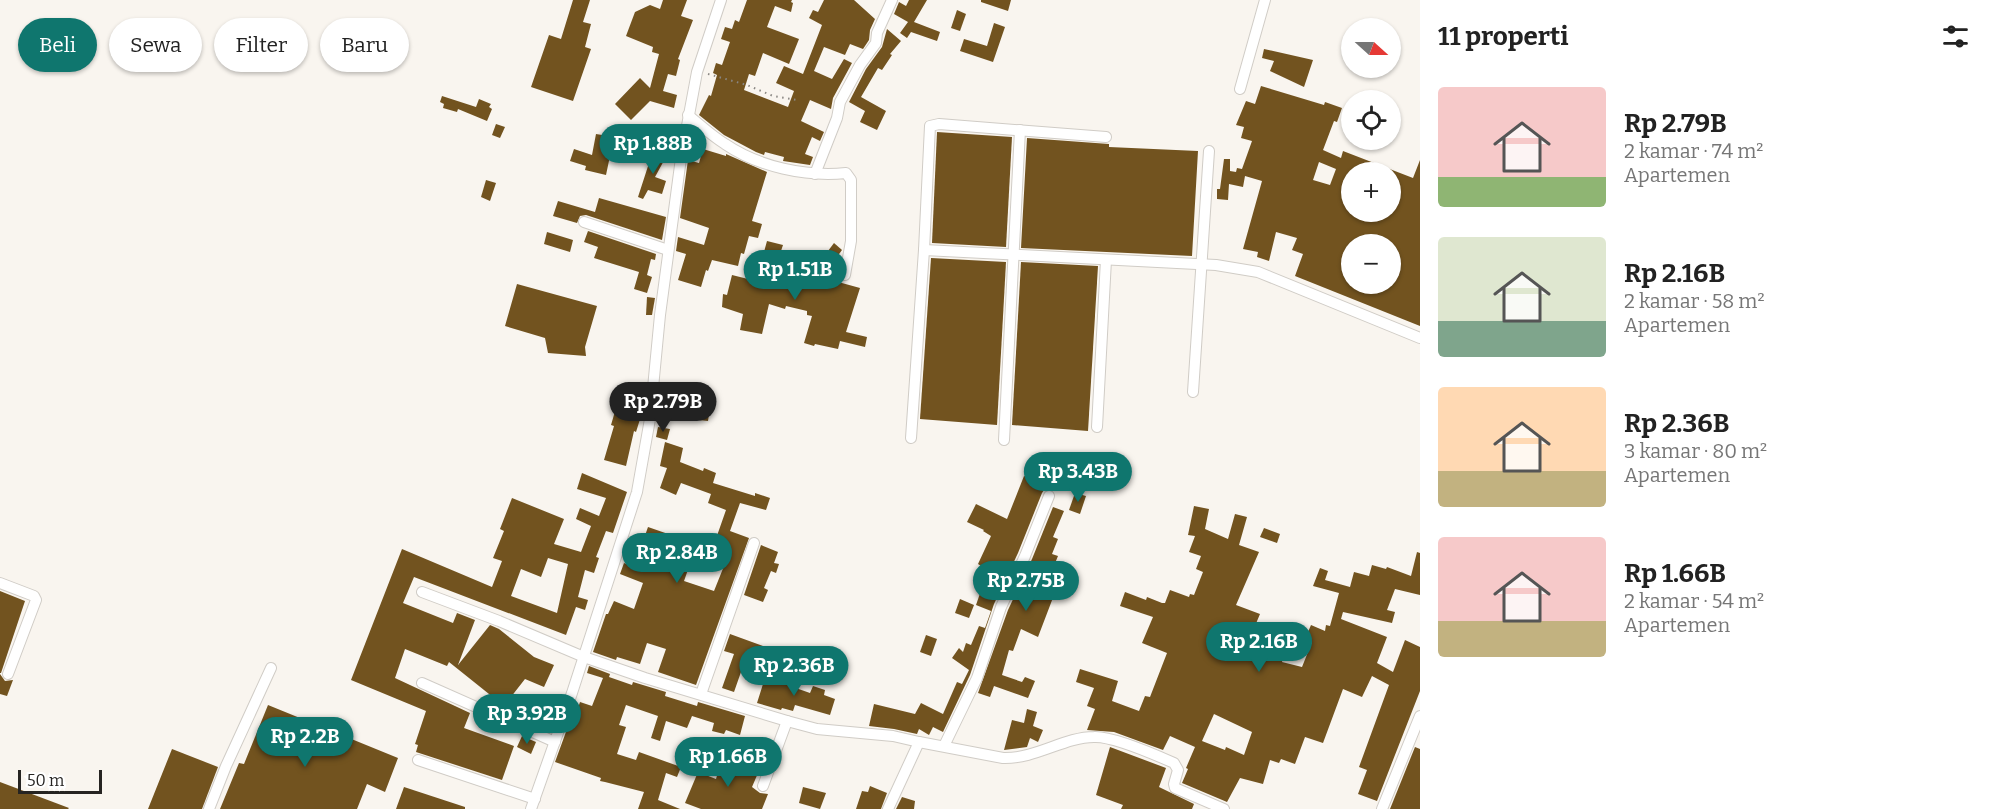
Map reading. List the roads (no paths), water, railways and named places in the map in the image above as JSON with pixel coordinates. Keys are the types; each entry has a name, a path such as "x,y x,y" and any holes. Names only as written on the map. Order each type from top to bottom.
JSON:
{"street":[{"path":"418,760 533,804 584,657 637,492 650,419 652,380 668,250 688,115 698,72 721,0"},
{"path":"814,174 834,124 840,102 860,65 876,43 877,33 892,0"},
{"path":"1240,88 1264,0"},
{"path":"688,115 724,144 759,161 814,174 846,173 851,180 851,241 845,274"},
{"path":"911,438 930,126 939,124 1106,137"},
{"path":"1004,440 1020,130"},
{"path":"1193,392 1209,151"},
{"path":"584,222 668,250"},
{"path":"924,250 1201,265 1258,272 1420,338"},
{"path":"1097,427 1106,260"},
{"path":"944,746 977,678 1001,608 1049,496"},
{"path":"701,694 754,543"},
{"path":"0,583 34,596 36,600 8,674"},
{"path":"422,592 584,657 818,729 875,733 1003,758 1016,758 1094,736 1109,739 1174,763 1178,770 1175,788 1224,809"},
{"path":"209,809 271,668"},
{"path":"422,683 555,742"},
{"path":"1382,809 1420,716"},
{"path":"763,786 787,721"},
{"path":"888,809 919,742"}]}
